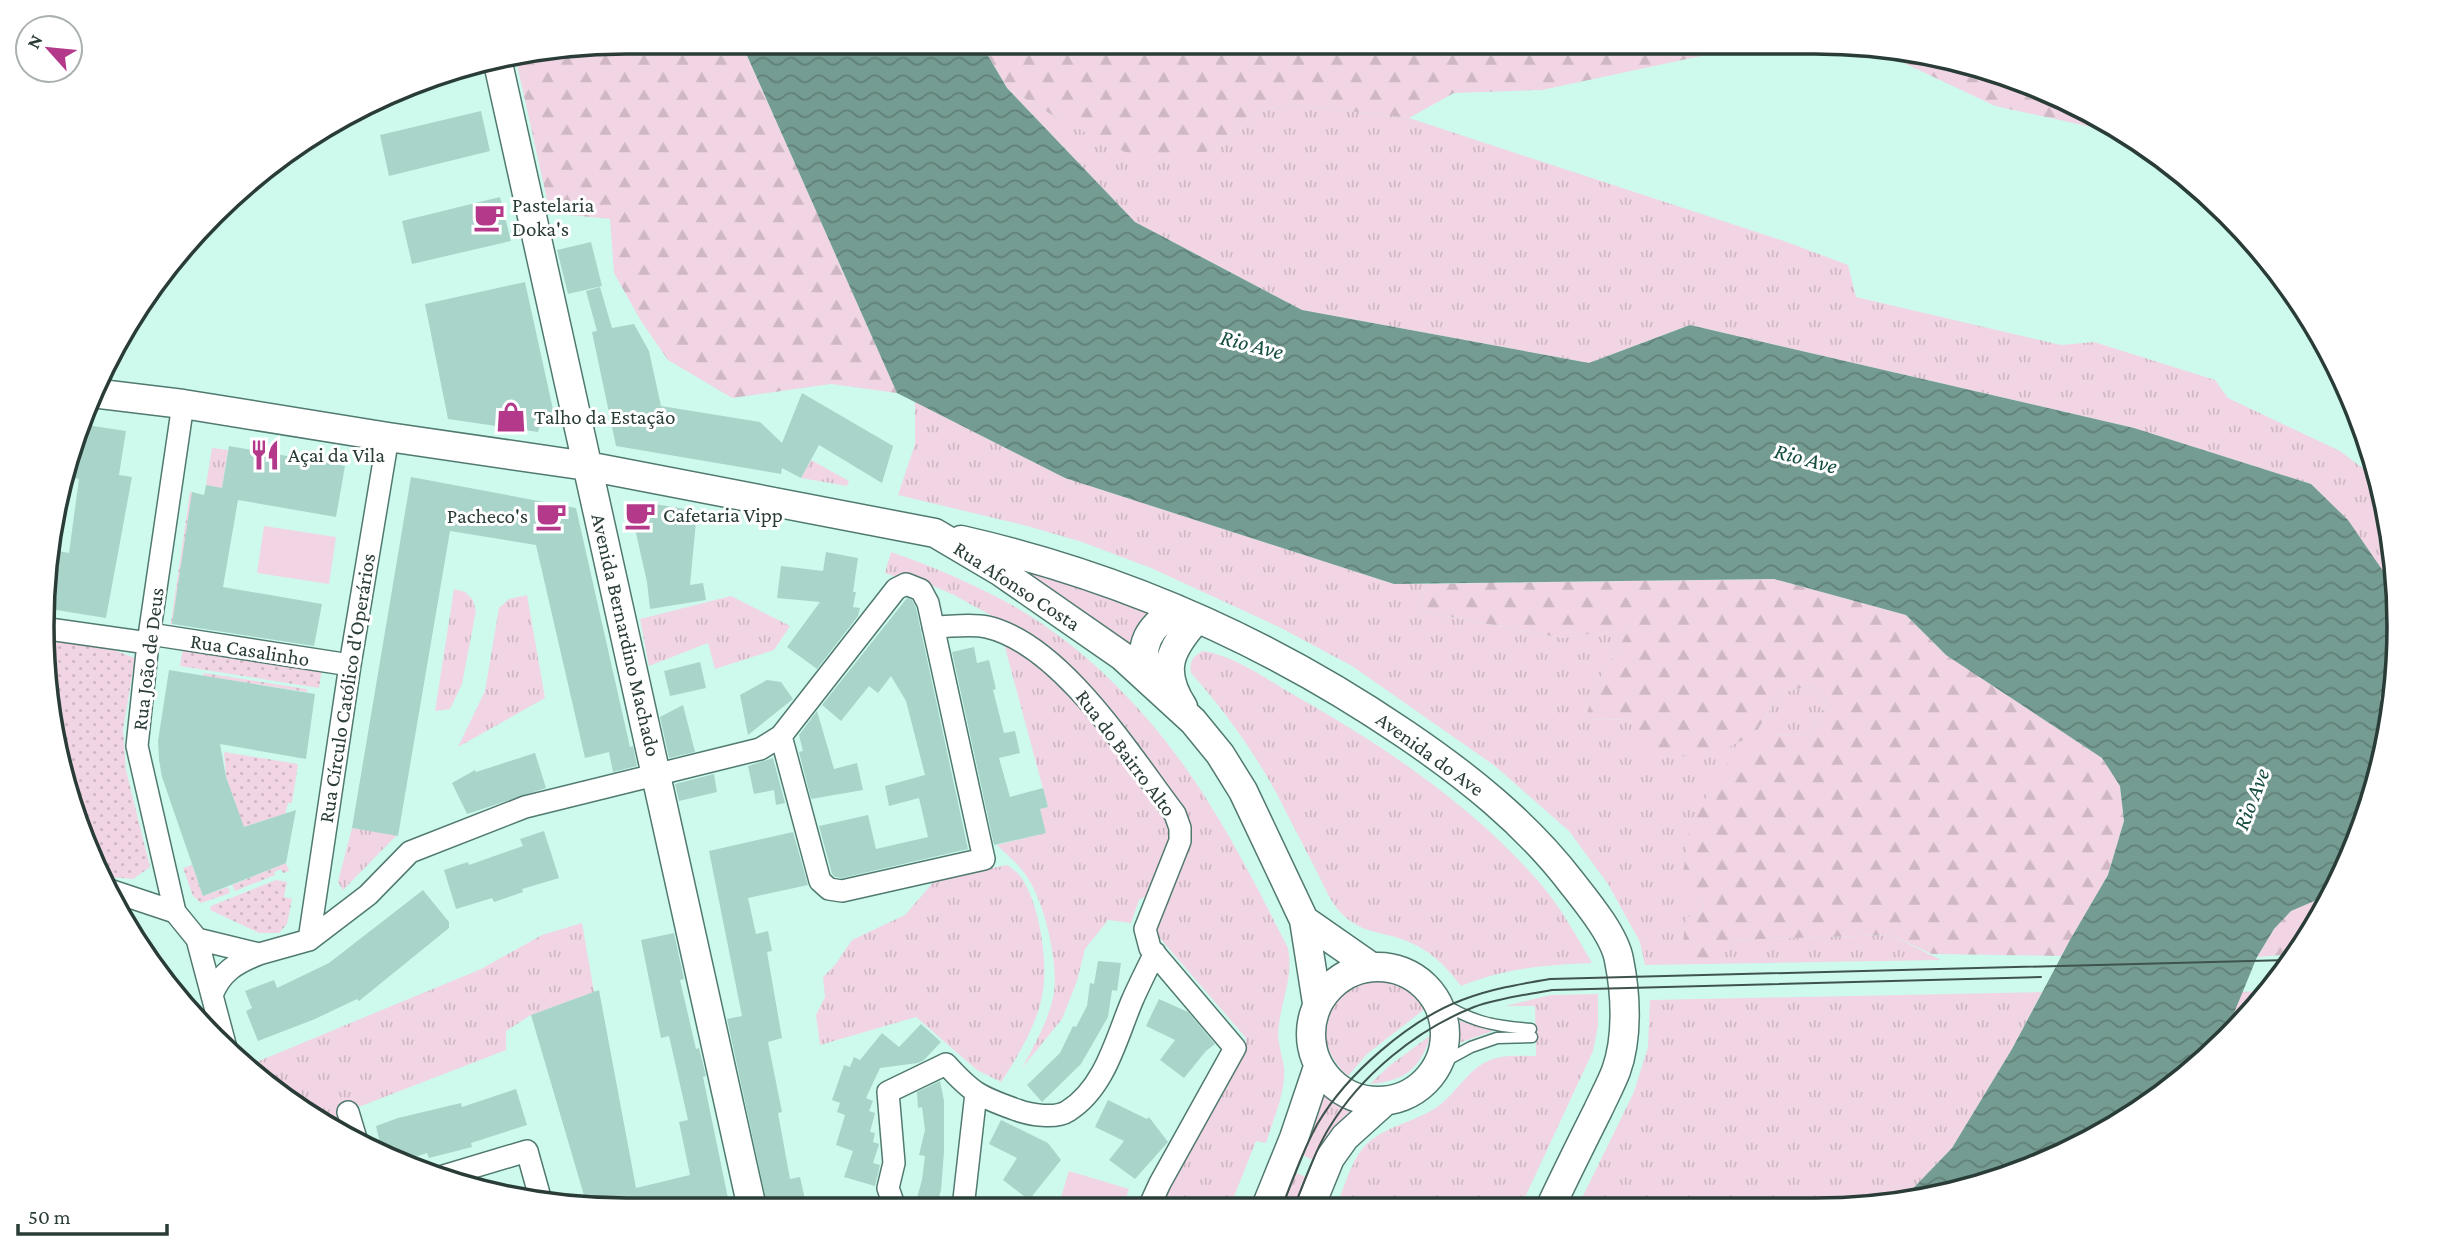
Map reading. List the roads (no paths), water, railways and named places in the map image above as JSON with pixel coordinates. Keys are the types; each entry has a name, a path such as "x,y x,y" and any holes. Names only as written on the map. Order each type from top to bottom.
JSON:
{"street":[{"name":"Avenida Bernardino Machado","path":"500,68 750,1198"},
{"name":"Rua Afonso Costa","path":"104,394 183,404 587,466 935,533 1050,604 1122,656 1193,721 1220,754 1243,791 1304,920 1317,1003"},
{"name":"Rua João de Deus","path":"174,912 137,746 149,638 183,404"},
{"name":"Rua Círculo Católico d'Operários","path":"309,940 388,437"},
{"name":"Avenida do Ave","path":"935,533 1066,567 1141,594 1249,641 1363,706 1451,765 1515,819 1557,862 1597,914 1619,957 1624,1005 1617,1070 1554,1198"},
{"path":"212,995 218,980 241,961 309,940 368,895 410,852 525,807 760,749 781,737 897,589 906,584 920,590 928,603 984,859 842,891 829,889 820,881 781,737"},
{"path":"1147,678 1143,664 1143,647 1151,631 1162,619 1187,614"},
{"path":"1187,614 1172,650 1168,673 1175,695 1193,721"},
{"name":"Rua do Bairro Alto","path":"933,627 986,627 1017,639 1052,664 1080,690 1175,814 1180,828 1180,841 1145,929 1150,948 1155,953"},
{"name":"Rua Casalinho","path":"54,629 149,638 350,666"},
{"path":"121,894 174,912 197,939 221,1029"},
{"name":"Rua Afonso Costa","path":"1304,920 1370,966"},
{"path":"197,939 258,954"},
{"path":"892,1198 888,1188 894,1163 888,1092 946,1064 976,1093 1033,1116 1067,1113 1091,1091 1110,1059 1132,1000 1155,953 1235,1048 1153,1198"},
{"path":"1370,966 1392,967 1413,976 1430,990 1435,999 1444,1022 1445,1044 1438,1065 1425,1083 1406,1095 1385,1101 1369,1101 1342,1091 1329,1081 1318,1067 1311,1046 1311,1024 1317,1003 1331,985 1349,972 1370,966"},
{"path":"1270,1198 1318,1067"},
{"path":"964,1198 976,1093"},
{"path":"1314,1198 1330,1158 1345,1136 1385,1101"},
{"path":"348,1112 353,1128"},
{"path":"458,1172 527,1151 538,1191"}],"lane":[{"path":"1435,999 1460,1015 1532,1033 1497,1038 1471,1046 1438,1065"}],"water":[{"name":"Rio Ave","path":"746,54 987,54 1007,88 1135,222 1302,310 1589,363 1690,325 2134,428 2311,484 2348,520 2383,571 2386,589 2386,663 2376,738 2356,810 2328,879 2317,900 2291,911 2274,929 2257,957 2233,1015 2219,1030 2163,1080 2101,1121 2068,1139 1999,1167 1912,1189 1952,1148 2012,1049 2108,875 2124,821 2120,786 2102,758 1946,655 1906,615 1774,579 1394,584 1065,478 897,393"}],"tram line":[{"path":"1286,1198 1318,1123 1330,1104 1362,1068 1421,1021 1462,1000 1494,990 1550,979 2279,960"},
{"path":"1298,1198 1324,1137 1342,1109 1374,1072 1431,1028 1483,1004 1552,990 2041,977"}],"place":[{"name":"Pastelaria Doka's","path":"489,217"},
{"name":"Talho da Estação","path":"511,417"},
{"name":"Açai da Vila","path":"265,455"},
{"name":"Cafetaria Vipp","path":"640,515"},
{"name":"Pacheco's","path":"551,516"}]}
